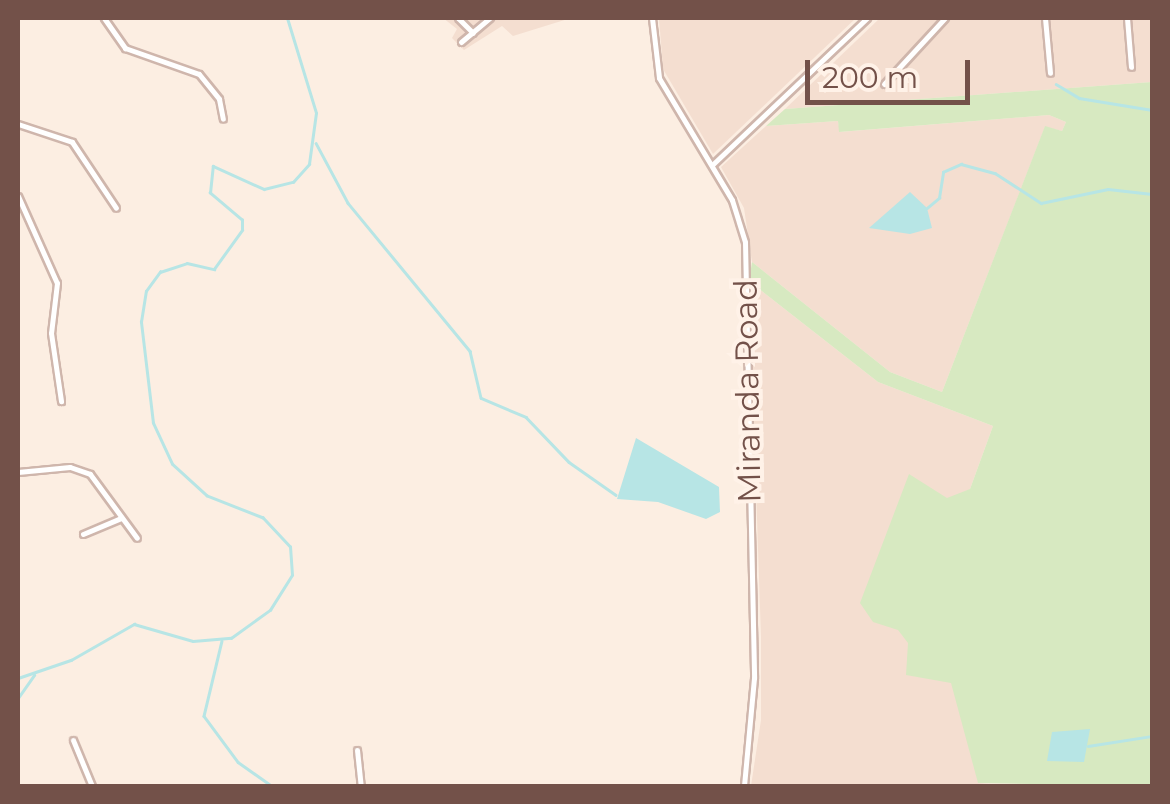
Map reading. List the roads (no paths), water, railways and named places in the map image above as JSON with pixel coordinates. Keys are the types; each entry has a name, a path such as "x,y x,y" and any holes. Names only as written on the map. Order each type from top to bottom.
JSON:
{"street":[{"path":"104,18 113,38 132,53 199,74 219,99 224,119"},
{"path":"458,18 473,32"},
{"path":"461,42 490,18"},
{"name":"Miranda Road","path":"652,18 659,78 737,210 745,242 754,694 744,786"},
{"path":"712,165 866,18"},
{"path":"884,84 945,18"},
{"path":"1045,18 1050,73"},
{"path":"1127,18 1131,67"},
{"path":"18,124 72,142 116,208"},
{"path":"18,196 57,283 51,333 61,401"},
{"path":"18,472 80,469 97,479 138,538"},
{"path":"83,534 121,518"},
{"path":"72,740 92,786"},
{"path":"358,750 360,786"}],"water":[{"path":"910,192 927,208 932,228 910,234 869,228"},
{"path":"636,438 719,487 720,512 706,519 658,502 617,499"},
{"path":"1090,729 1084,762 1047,761 1052,732"}],"waterway":[{"path":"18,678 71,660 134,624 193,641 231,638 270,610 292,575 290,547 263,518 207,496 172,464 153,423 141,322 146,291 160,272 187,263 214,269 242,230 242,220 210,193 213,166 264,189 293,182 309,164 316,113 287,18"},
{"path":"1056,84 1079,98 1152,110"},
{"path":"316,143 348,203 470,351 481,398 526,417 569,462 616,495"},
{"path":"927,208 939,198 943,172 961,164 995,173 1041,203 1108,189 1152,194"},
{"path":"222,641 204,716 238,762 272,786"},
{"path":"18,698 34,675"},
{"path":"1088,746 1152,736"}]}
